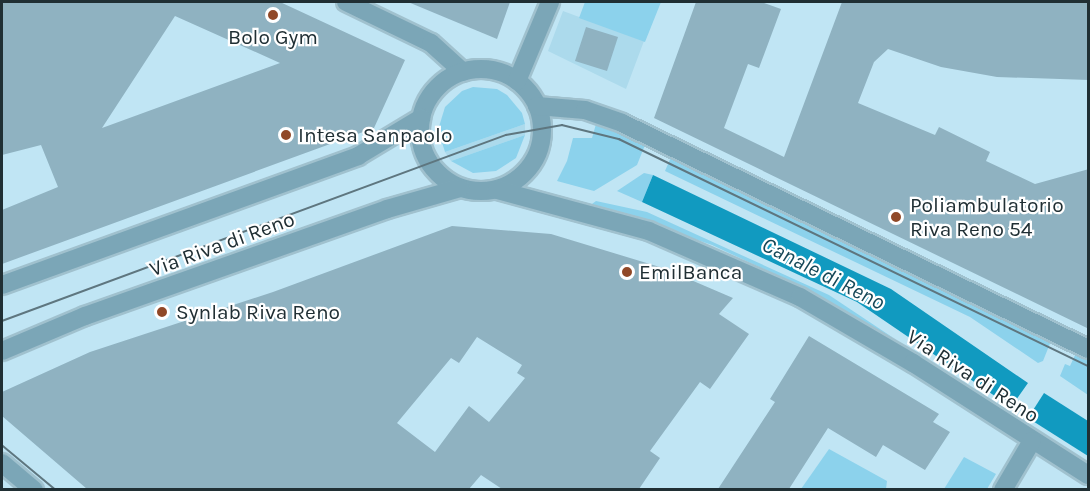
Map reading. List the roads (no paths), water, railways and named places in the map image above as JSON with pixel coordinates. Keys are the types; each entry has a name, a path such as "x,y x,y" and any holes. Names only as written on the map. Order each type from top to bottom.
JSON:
{"street":[{"path":"346,2 431,43 463,72"},
{"path":"518,81 550,2"},
{"path":"497,71 518,81 537,106 543,135 536,159 519,179 497,190 460,188 438,174 425,156 420,141 421,118 436,88 463,72 497,71"},
{"path":"537,106 585,110 622,123 1089,349"},
{"name":"Via Riva di Reno","path":"2,285 358,156 421,118"},
{"name":"Via Riva di Reno","path":"2,351 85,316 397,205 460,188"},
{"name":"Via Riva di Reno","path":"497,190 649,231 800,297 913,363 1032,441 1089,475"},
{"path":"1003,489 1032,441"},
{"path":"2,463 34,489"}],"water":[{"name":"Canale di Reno","path":"653,175 891,289 1028,383 1011,407 857,302 642,202"},
{"path":"1044,393 1088,421 1088,456 1028,418"}],"tram line":[{"path":"2,321 506,135 562,125 619,139 1088,366"},
{"path":"2,445 56,490"}],"place":[{"name":"Bolo Gym","path":"273,15"},
{"name":"Intesa Sanpaolo","path":"286,135"},
{"name":"Poliambulatorio Riva Reno 54","path":"896,217"},
{"name":"EmilBanca","path":"627,272"},
{"name":"Synlab Riva Reno","path":"162,312"}]}
